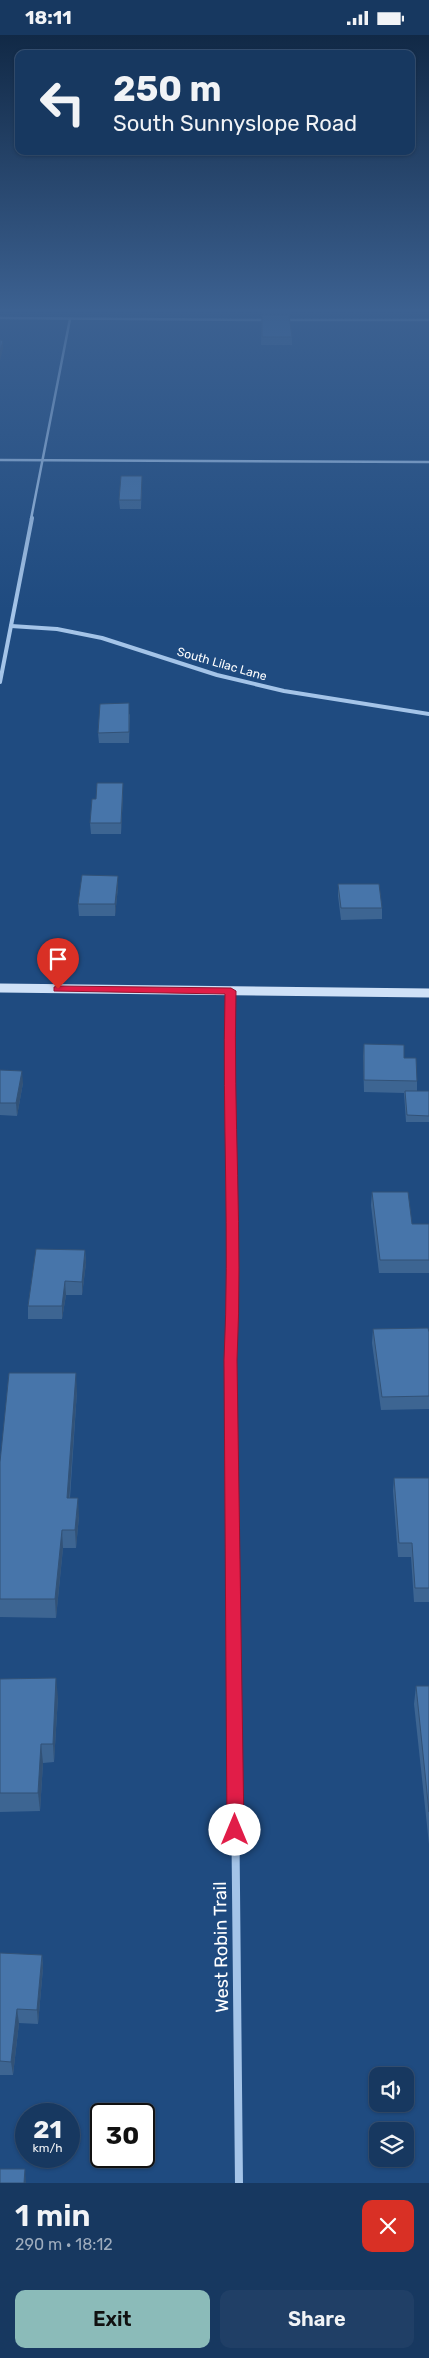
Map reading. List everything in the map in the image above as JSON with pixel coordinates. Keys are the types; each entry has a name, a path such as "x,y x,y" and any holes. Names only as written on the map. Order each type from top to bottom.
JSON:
{"street":[{"path":"0,682 53,408"},
{"path":"0,461 429,462"},
{"name":"South Lilac Lane","path":"12,625 57,629 102,638 217,675 284,691 429,714"},
{"path":"0,988 429,993"},
{"name":"West Robin Trail","path":"231,991 229,1061 233,1313 230,1360 239,2183"}],"building":[{"path":"121,476 142,476 141,500 119,500"},
{"path":"129,703 129,732 98,733 100,704"},
{"path":"97,783 123,783 121,823 90,823 92,799 96,799"},
{"path":"82,875 118,876 115,904 78,904"},
{"path":"338,884 379,884 382,908 341,908"},
{"path":"364,1044 404,1045 404,1058 416,1058 417,1081 364,1080"},
{"path":"0,1070 22,1071 16,1103 0,1103"},
{"path":"405,1091 429,1091 429,1116 407,1115"},
{"path":"372,1192 408,1192 412,1224 429,1224 429,1260 380,1260"},
{"path":"36,1249 85,1250 82,1282 65,1281 62,1306 28,1306"},
{"path":"428,1328 429,1396 382,1397 373,1329"},
{"path":"9,1373 76,1373 67,1498 78,1498 75,1530 62,1530 55,1599 0,1599 0,1462"},
{"path":"394,1478 429,1478 429,1588 415,1588 412,1543 399,1543"},
{"path":"56,1678 53,1744 41,1744 38,1793 0,1793 0,1679"},
{"path":"416,1686 429,1686 429,1812"},
{"path":"0,1953 42,1955 37,2010 17,2009 11,2062 0,2061"},
{"path":"0,2169 25,2169 24,2183 0,2183"}],"route":[{"path":"58,989 231,991 229,1061 233,1313 230,1360 235,1830"}]}
